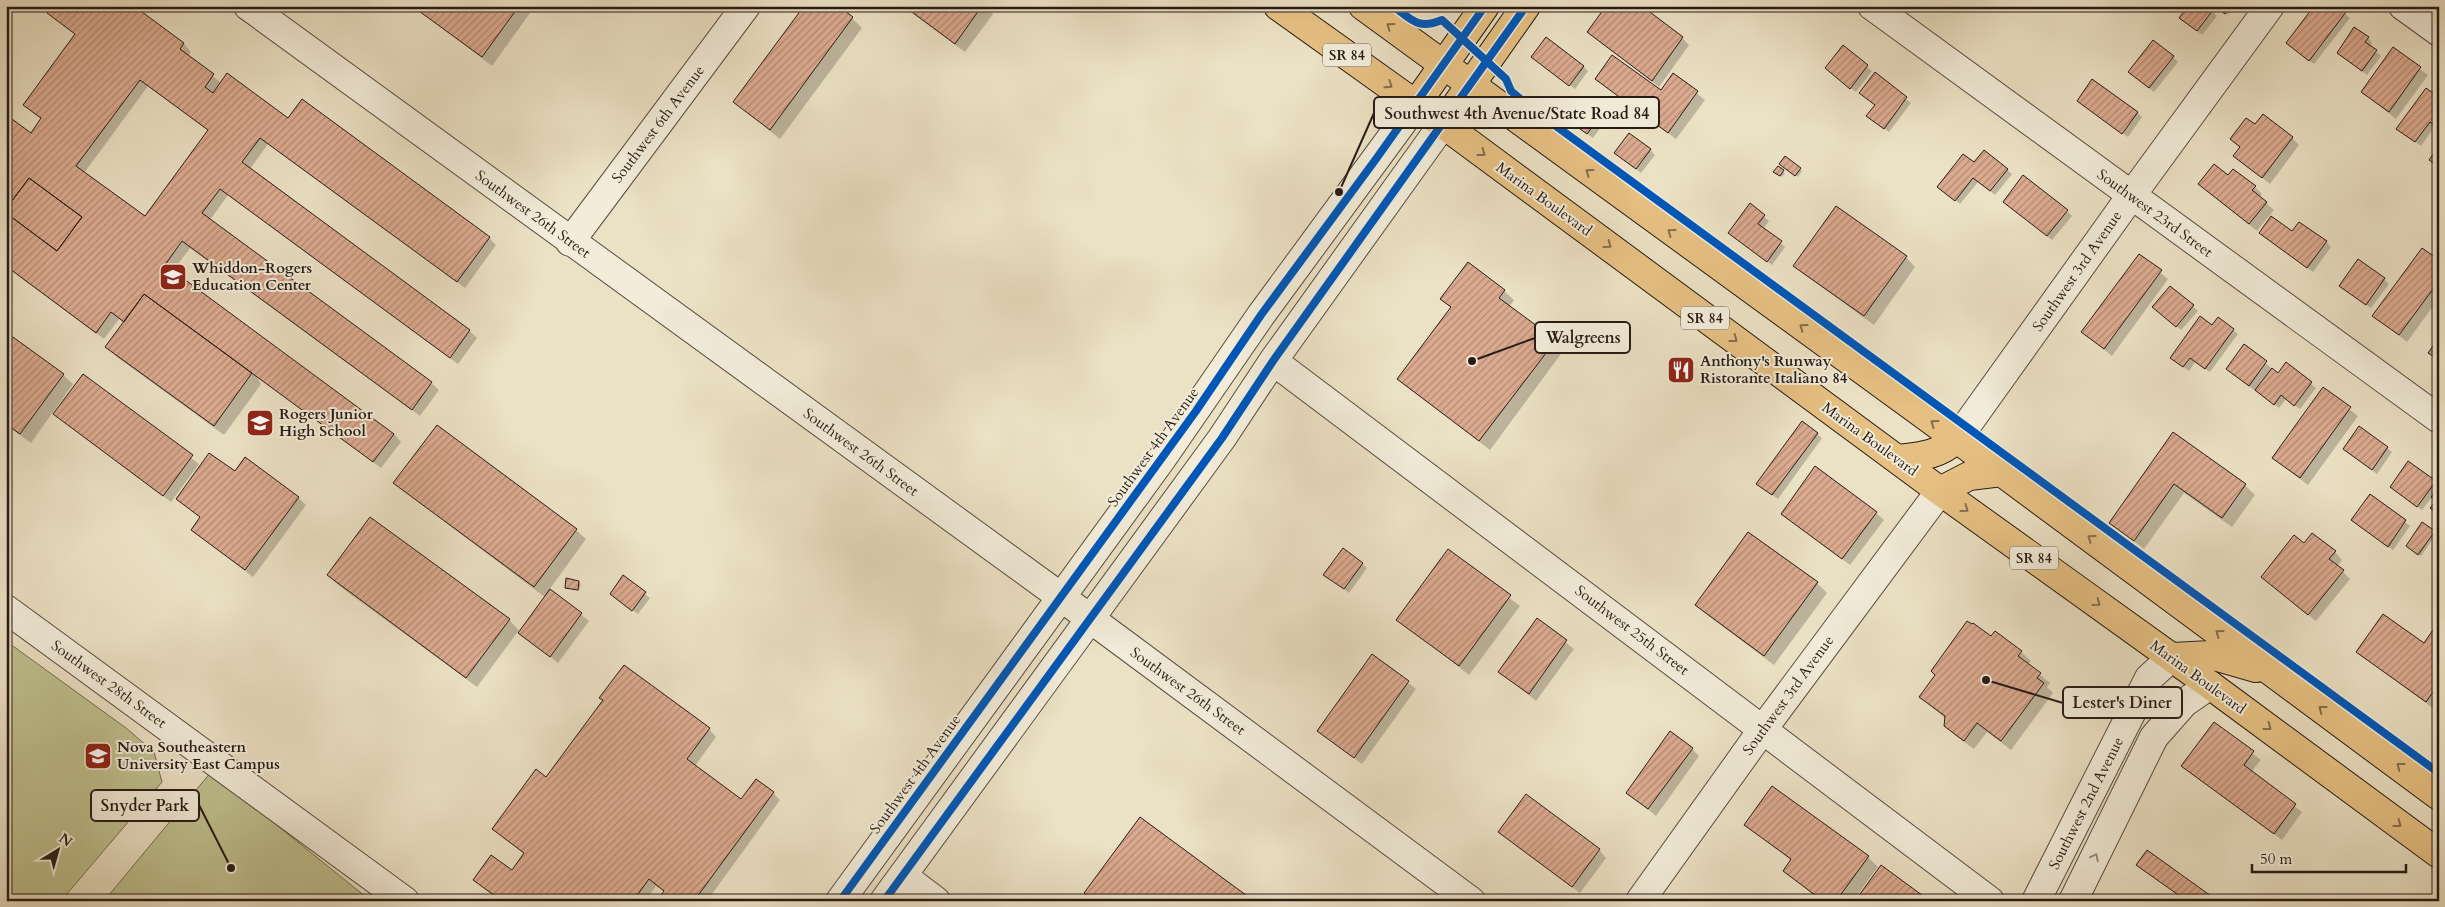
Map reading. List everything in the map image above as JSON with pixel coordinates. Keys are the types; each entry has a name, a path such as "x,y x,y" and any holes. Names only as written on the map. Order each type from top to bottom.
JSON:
{"main road":[{"name":"Marina Boulevard","path":"1278,6 1416,104 1940,491 2172,657 2439,854"},
{"path":"1362,6 2002,472 2439,796"},
{"name":"Southwest 4th Avenue","path":"1416,104 1485,6"},
{"path":"1443,124 1526,6"},
{"path":"1897,459 1929,455 1944,450 1957,439"},
{"path":"1940,491 1969,476 2002,472"},
{"path":"2172,657 2211,655 2246,663 2287,682"}],"street":[{"name":"Southwest 26th Street","path":"248,6 570,242 1061,597 1471,901"},
{"name":"Southwest 6th Avenue","path":"570,242 746,6"},
{"name":"Southwest 23rd Street","path":"1872,6 2439,419"},
{"name":"Southwest 3rd Avenue","path":"1957,439 2270,6"},
{"path":"2403,6 2439,32"},
{"name":"Southwest 4th Avenue","path":"840,901 1196,411 1261,315 1416,104"},
{"path":"884,901 1222,438 1273,362 1443,124"},
{"name":"Southwest 25th Street","path":"1273,362 1990,901"},
{"name":"Southwest 3rd Avenue","path":"1640,901 1763,729 1940,491"},
{"name":"Southwest 28th Street","path":"6,609 405,901"},
{"name":"Southwest 2nd Avenue","path":"2036,901 2149,678 2172,657"},
{"name":"Southwest 2nd Avenue","path":"2073,901 2154,737 2184,703 2210,685"},
{"path":"903,876 936,901"}],"green space":[{"name":"Nova Southeastern University East Campus","path":"6,641 126,728 154,752 162,782 61,901 6,901"},
{"path":"211,772 371,901 104,901"}],"building":[{"path":"52,6 134,6 184,43 180,49 214,74 205,87 213,93 227,73 288,118 302,99 490,237 457,282 260,138 242,162 470,330 450,358 220,189 202,213 432,382 412,410 182,241 165,265 394,434 373,462 144,294 124,322 111,312 96,333 6,266 6,213 57,251 82,217 29,178 6,209 6,127 12,119 31,133 41,118 23,105 75,34 47,13","holes":["140,80 208,130 145,216 76,166"]},
{"path":"412,6 519,6 482,57"},
{"path":"804,6 838,6 853,17 770,130 733,102"},
{"path":"904,6 982,6 955,44"},
{"path":"1606,6 1642,6 1683,37 1652,81 1587,32"},
{"path":"2188,6 2207,6 2213,10 2197,31 2179,18"},
{"path":"2214,6 2231,6 2225,14"},
{"path":"2314,6 2338,6 2346,12 2309,61 2286,43"},
{"path":"2354,27 2369,37 2365,42 2377,50 2362,71 2337,53"},
{"path":"1546,37 1584,66 1569,86 1531,57"},
{"path":"2153,40 2174,56 2149,88 2128,72"},
{"path":"1843,45 1868,65 1850,89 1825,68"},
{"path":"2393,47 2421,67 2389,112 2361,92"},
{"path":"1612,55 1661,90 1673,73 1698,91 1668,133 1595,79"},
{"path":"1875,72 1907,97 1884,129 1866,116 1875,105 1859,93"},
{"path":"2092,79 2138,112 2122,134 2077,101"},
{"path":"2426,88 2439,97 2439,129 2430,122 2415,142 2396,129"},
{"path":"1580,98 1602,114 1587,134 1565,118"},
{"path":"2263,114 2293,137 2262,178 2233,156 2240,147 2230,139 2246,118 2255,124"},
{"path":"1629,133 1651,149 1636,169 1614,153"},
{"path":"2439,146 2439,167 2429,160"},
{"path":"1984,150 2008,169 1990,191 1973,178 1955,201 1937,187 1963,154 1974,162"},
{"path":"1785,156 1801,168 1795,176 1779,164"},
{"path":"2214,164 2228,175 2233,169 2256,186 2252,190 2267,202 2249,224 2198,184"},
{"path":"1778,166 1784,170 1780,176 1773,172"},
{"path":"2023,175 2068,210 2047,236 2003,202"},
{"path":"29,178 82,217 57,251 6,213 6,209"},
{"path":"1750,203 1765,215 1758,224 1782,241 1767,262 1728,233"},
{"path":"1836,206 1907,256 1864,316 1793,266"},
{"path":"2271,216 2292,231 2299,222 2327,241 2307,268 2259,233"},
{"path":"2422,248 2439,260 2439,281 2399,335 2372,316"},
{"path":"2139,254 2162,270 2104,349 2081,332"},
{"path":"2358,259 2385,278 2366,305 2339,286"},
{"path":"1468,262 1505,290 1499,298 1556,340 1479,441 1397,379 1451,307 1440,299"},
{"path":"2170,286 2194,305 2176,327 2152,307"},
{"path":"144,294 252,373 214,426 105,347"},
{"path":"2200,316 2212,325 2218,317 2234,329 2205,369 2190,358 2183,367 2170,358"},
{"path":"6,332 64,374 20,434 6,424"},
{"path":"2439,337 2439,360 2428,353"},
{"path":"2244,344 2267,361 2249,386 2226,369"},
{"path":"2286,362 2312,382 2294,406 2281,395 2274,405 2255,390 2272,368 2278,373"},
{"path":"83,374 193,455 163,496 53,414"},
{"path":"2323,387 2351,407 2300,478 2272,458"},
{"path":"1802,421 1818,433 1772,495 1756,484"},
{"path":"437,425 577,529 534,587 393,483"},
{"path":"2359,426 2388,447 2372,470 2343,449"},
{"path":"2173,432 2246,484 2222,518 2174,484 2134,541 2109,523"},
{"path":"209,453 235,471 245,457 299,497 245,570 191,530 200,517 176,499"},
{"path":"2408,461 2436,481 2417,507 2390,487"},
{"path":"1815,466 1877,512 1842,559 1781,514"},
{"path":"2439,488 2439,515 2430,508 2436,501 2431,497"},
{"path":"2370,494 2406,520 2388,547 2351,520"},
{"path":"370,517 510,619 466,678 327,575"},
{"path":"2422,522 2435,531 2418,555 2406,546"},
{"path":"1748,532 1818,582 1764,656 1695,605"},
{"path":"2312,533 2336,551 2329,559 2344,570 2308,615 2261,577 2294,535 2304,543"},
{"path":"1343,548 1363,563 1344,589 1323,575"},
{"path":"1448,549 1511,595 1459,666 1396,620"},
{"path":"623,575 646,592 632,611 610,594"},
{"path":"566,578 579,581 578,590 565,588"},
{"path":"550,589 582,613 550,657 518,633"},
{"path":"2383,614 2424,643 2437,624 2439,626 2439,679 2436,683 2438,685 2426,702 2356,652"},
{"path":"1537,618 1567,640 1529,694 1498,672"},
{"path":"1967,621 1991,636 1995,631 2022,651 2018,656 2041,673 2037,678 2044,683 2001,741 1977,723 1964,741 1944,726 1945,716 1919,697 1935,675 1931,671"},
{"path":"1372,654 1409,681 1354,758 1317,731"},
{"path":"624,665 710,728 687,759 741,799 756,779 774,792 694,901 663,901 659,898 664,891 649,879 633,901 502,901 473,880 491,855 512,870 524,853 492,829 536,769 546,777 603,700 599,698"},
{"path":"2214,722 2254,751 2244,765 2296,804 2274,834 2181,766"},
{"path":"1670,731 1693,748 1648,809 1626,793"},
{"path":"1772,786 1869,856 1836,901 1823,901 1783,871 1791,859 1744,825"},
{"path":"1526,794 1600,849 1572,887 1498,832"},
{"path":"1140,817 1254,901 1095,901 1084,893"},
{"path":"2147,850 2218,901 2187,901 2136,865"},
{"path":"1881,865 1930,901 1855,901"}],"cycle path":[{"path":"1393,6 1421,24 1442,20 1506,79 1511,91 1530,107 2439,773"},
{"path":"840,901 1196,411 1261,315 1376,159 1485,6"},
{"path":"884,901 1222,438 1273,361 1526,6"}],"place":[{"name":"Southwest 4th Avenue/State Road 84","path":"1339,192"},
{"name":"Whiddon-Rogers Education Center","path":"173,277"},
{"name":"Walgreens","path":"1472,361"},
{"name":"Anthony's Runway Ristorante Italiano 84","path":"1681,370"},
{"name":"Rogers Junior High School","path":"260,423"},
{"name":"Lester's Diner","path":"1986,680"},
{"name":"Nova Southeastern University East Campus","path":"98,756"},
{"name":"Snyder Park","path":"231,868"}]}
